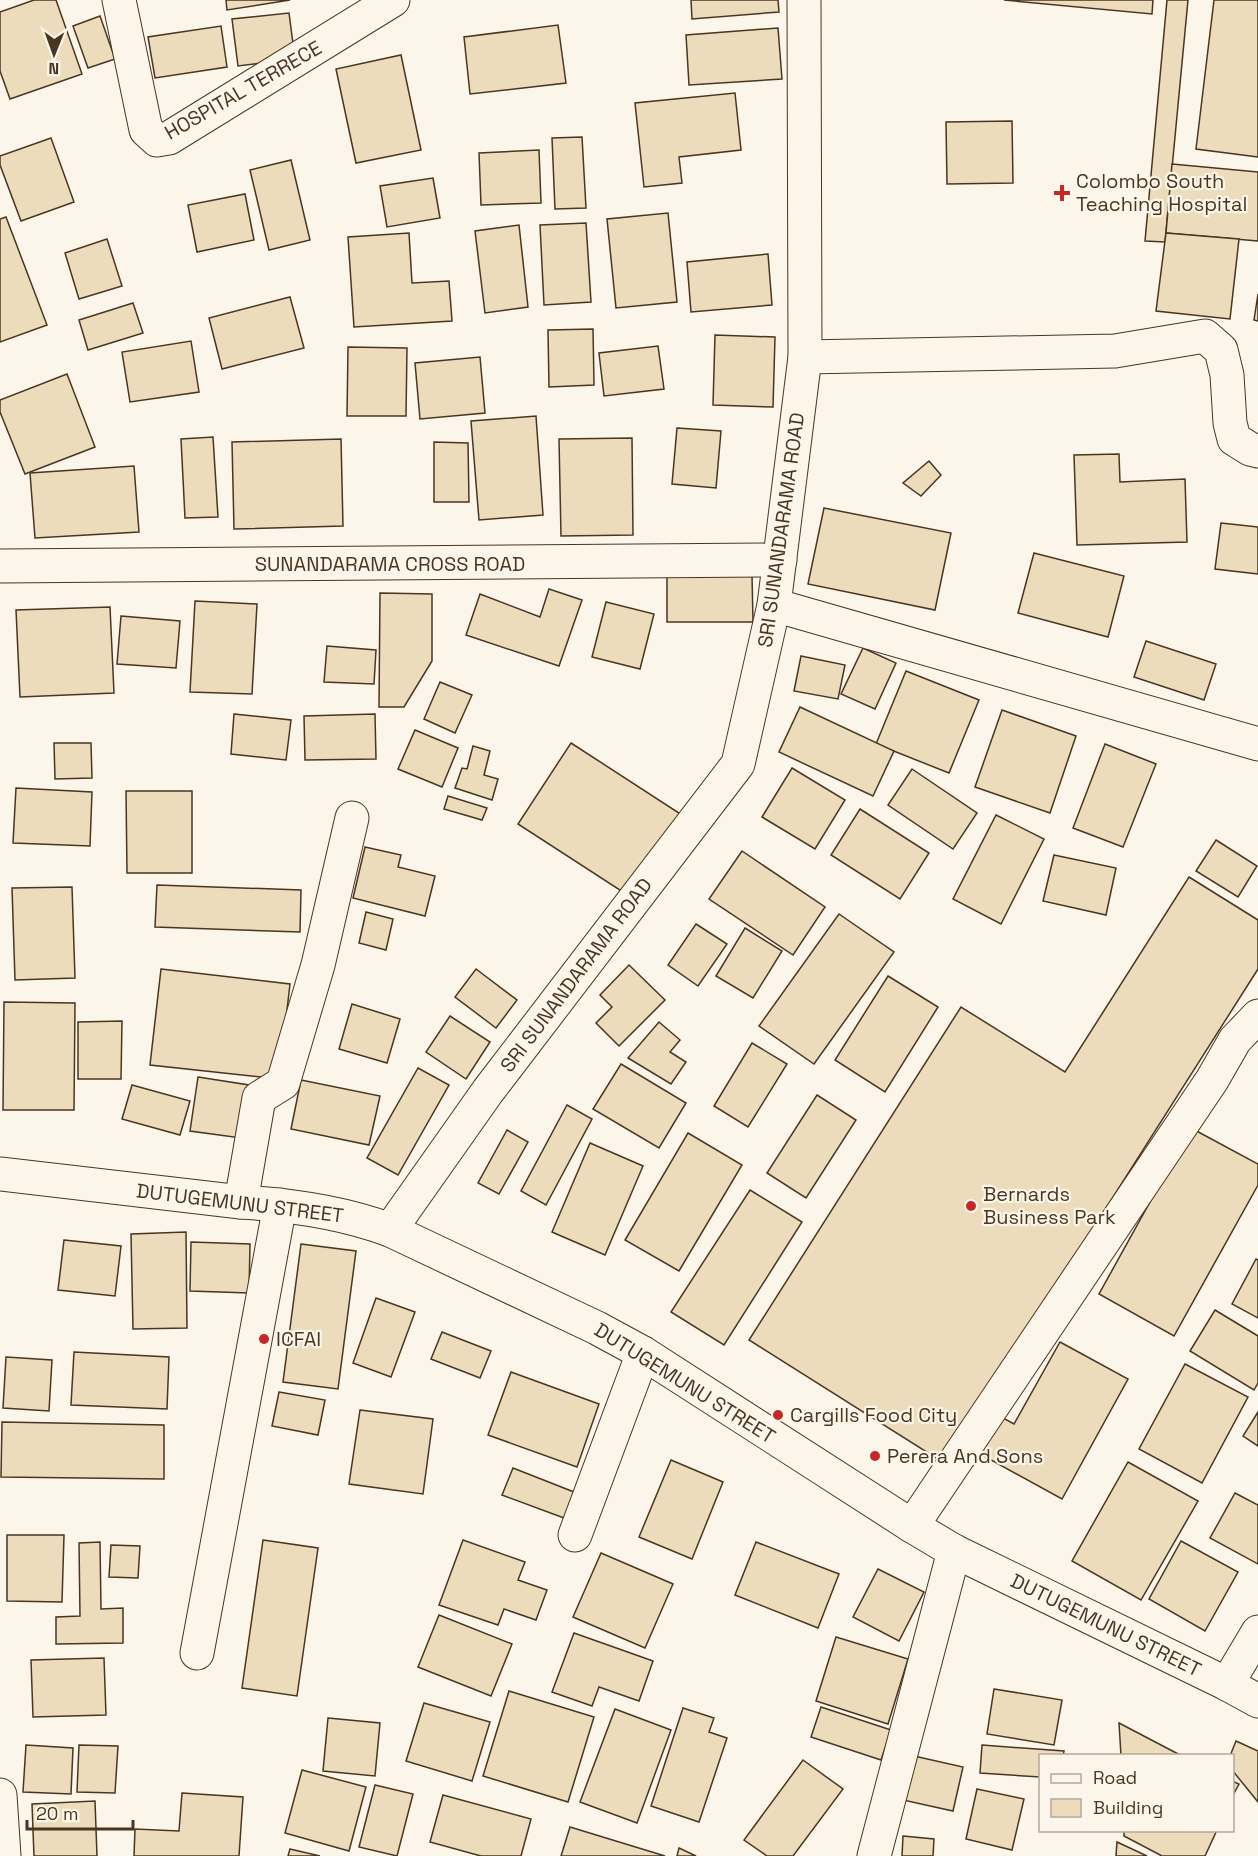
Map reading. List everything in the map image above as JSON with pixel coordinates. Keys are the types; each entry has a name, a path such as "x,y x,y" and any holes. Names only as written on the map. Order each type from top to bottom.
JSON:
{"street":[{"name":"HOSPITAL TERRECE","path":"119,0 146,130 157,140 169,138 393,0"},
{"name":"SRI SUNANDARAMA ROAD","path":"390,1230 495,1082 738,764 774,605 805,357 804,0"},
{"path":"805,357 1115,351 1205,336 1221,350 1227,375 1230,423 1234,439 1250,450 1258,451"},
{"name":"SUNANDARAMA CROSS ROAD","path":"0,566 780,560"},
{"path":"774,605 1258,744"},
{"path":"241,1202 259,1098 283,1083 318,965 352,818"},
{"path":"912,1526 1212,1080 1235,1040 1258,1016"},
{"name":"DUTUGEMUNU STREET","path":"0,1174 280,1205 361,1219 390,1230 597,1328 643,1353 954,1551 1258,1701"},
{"path":"197,1653 280,1205"},
{"path":"575,1535 643,1353"},
{"path":"874,1856 954,1551"},
{"path":"1227,1684 1258,1632"},
{"path":"0,1795 4,1856"}],"building":[{"path":"34,0 56,0 82,74 10,99 0,71 0,12"},
{"path":"226,0 290,0 227,10"},
{"path":"691,0 778,0 779,12 692,19"},
{"path":"1004,0 1153,0 1152,14"},
{"path":"1167,0 1188,0 1165,242 1145,241"},
{"path":"1214,0 1258,0 1258,157 1196,149"},
{"path":"289,13 295,59 238,66 232,19"},
{"path":"100,16 115,59 88,68 73,26"},
{"path":"558,25 566,83 470,94 464,37"},
{"path":"221,26 227,67 155,78 148,37"},
{"path":"778,28 782,79 689,85 686,35"},
{"path":"401,55 421,150 356,163 336,69"},
{"path":"735,93 741,150 679,157 682,183 644,187 635,103"},
{"path":"1012,121 1013,183 947,184 946,122"},
{"path":"582,137 586,208 555,209 552,138"},
{"path":"51,138 74,202 21,221 0,165 0,156"},
{"path":"539,150 541,203 481,205 479,153"},
{"path":"291,160 310,240 269,250 250,170"},
{"path":"1172,164 1258,172 1258,241 1166,233"},
{"path":"433,178 440,218 387,227 380,186"},
{"path":"245,194 254,240 197,252 188,205"},
{"path":"668,213 677,302 616,308 607,219"},
{"path":"6,217 47,325 0,342 0,219"},
{"path":"586,223 591,302 544,305 540,225"},
{"path":"519,225 528,307 485,313 475,231"},
{"path":"409,233 412,283 449,281 452,321 354,327 348,237"},
{"path":"1166,233 1239,239 1230,319 1156,311"},
{"path":"107,239 122,286 79,299 65,253"},
{"path":"768,254 772,305 691,312 687,262"},
{"path":"1258,294 1258,321 1254,320"},
{"path":"290,297 304,348 222,369 209,318"},
{"path":"133,303 143,333 88,350 79,320"},
{"path":"593,329 594,385 549,387 548,330"},
{"path":"715,335 775,337 773,407 713,405"},
{"path":"191,341 199,392 130,402 122,352"},
{"path":"658,346 664,389 604,396 599,353"},
{"path":"348,347 407,348 406,416 347,416"},
{"path":"480,357 485,413 420,419 415,363"},
{"path":"67,374 95,447 25,474 0,412 0,400"},
{"path":"536,416 543,515 479,520 471,421"},
{"path":"677,428 721,431 716,488 672,484"},
{"path":"213,437 218,517 185,518 181,439"},
{"path":"632,438 633,535 561,536 559,439"},
{"path":"341,439 343,526 234,529 232,442"},
{"path":"434,442 468,443 469,502 434,502"},
{"path":"1119,454 1120,482 1185,479 1187,542 1077,545 1074,455"},
{"path":"929,461 941,475 921,496 903,483"},
{"path":"134,466 139,532 35,538 30,473"},
{"path":"824,508 951,533 935,610 808,584"},
{"path":"1221,523 1258,527 1258,574 1215,569"},
{"path":"1034,553 1124,576 1108,637 1018,613"},
{"path":"752,575 753,622 667,622 667,576"},
{"path":"549,589 582,600 559,666 466,635 480,594 540,617"},
{"path":"380,593 432,594 432,661 404,707 379,707"},
{"path":"195,601 257,604 252,694 190,692"},
{"path":"606,602 654,614 640,669 592,657"},
{"path":"110,607 114,693 20,697 16,610"},
{"path":"121,616 180,621 176,668 117,664"},
{"path":"1146,641 1216,664 1204,700 1134,677"},
{"path":"327,646 376,650 374,684 324,682"},
{"path":"863,648 896,663 875,709 841,694"},
{"path":"801,656 845,665 838,699 794,691"},
{"path":"906,671 979,700 949,773 876,744"},
{"path":"440,682 472,695 455,733 424,719"},
{"path":"800,707 894,751 873,796 779,752"},
{"path":"1002,710 1076,736 1050,813 975,787"},
{"path":"234,714 291,720 286,760 231,754"},
{"path":"375,714 376,759 305,760 304,716"},
{"path":"415,730 458,748 442,787 398,769"},
{"path":"54,743 91,743 92,778 55,779"},
{"path":"571,743 682,815 629,896 518,824"},
{"path":"1105,744 1156,764 1123,847 1073,828"},
{"path":"473,746 490,751 484,775 498,779 492,800 455,788 462,768 467,769"},
{"path":"792,768 845,800 815,849 762,817"},
{"path":"912,769 977,813 953,849 888,805"},
{"path":"16,788 92,792 90,846 13,843"},
{"path":"126,791 192,791 192,873 127,873"},
{"path":"448,796 487,808 482,820 444,809"},
{"path":"860,809 929,853 900,899 831,855"},
{"path":"996,815 1044,839 1001,924 953,899"},
{"path":"1216,840 1257,866 1238,897 1196,871"},
{"path":"365,847 401,855 398,867 435,876 425,916 353,898"},
{"path":"742,851 825,907 793,955 709,899"},
{"path":"1054,855 1116,868 1106,915 1043,901"},
{"name":"Bernards Business Park","path":"1189,877 1258,920 1258,969 944,1463 749,1340 961,1007 1065,1072"},
{"path":"157,885 301,890 300,932 155,927"},
{"path":"72,887 75,978 15,980 12,888"},
{"path":"366,912 393,919 386,950 359,943"},
{"path":"839,914 894,952 814,1064 759,1026"},
{"path":"696,924 727,944 698,986 668,965"},
{"path":"745,928 782,951 753,998 716,976"},
{"path":"629,965 665,1000 619,1046 596,1023 612,1007 600,995"},
{"path":"161,969 290,984 279,1079 150,1065"},
{"path":"476,969 517,1000 496,1028 455,997"},
{"path":"888,976 938,1007 885,1092 835,1060"},
{"path":"4,1002 75,1003 74,1110 3,1110"},
{"path":"352,1004 400,1019 387,1063 339,1049"},
{"path":"450,1016 490,1042 466,1079 426,1052"},
{"path":"122,1021 121,1079 78,1079 78,1022"},
{"path":"659,1022 680,1040 670,1052 686,1062 671,1084 628,1058"},
{"path":"752,1043 787,1064 748,1127 714,1106"},
{"path":"621,1064 686,1103 659,1148 593,1109"},
{"path":"418,1068 449,1085 398,1175 367,1158"},
{"path":"198,1077 249,1085 241,1138 190,1131"},
{"path":"301,1080 380,1096 369,1145 291,1129"},
{"path":"132,1085 190,1101 180,1135 122,1119"},
{"path":"817,1095 856,1120 806,1198 767,1173"},
{"path":"567,1105 592,1119 546,1205 521,1191"},
{"path":"1191,1128 1258,1164 1258,1185 1174,1336 1099,1294"},
{"path":"507,1130 528,1142 499,1194 478,1183"},
{"path":"688,1133 742,1165 679,1271 625,1240"},
{"path":"590,1143 643,1166 605,1255 552,1232"},
{"path":"750,1190 802,1222 724,1345 671,1312"},
{"path":"186,1232 187,1328 133,1329 131,1234"},
{"path":"64,1240 121,1246 115,1296 58,1290"},
{"path":"191,1242 250,1244 249,1293 190,1291"},
{"path":"301,1244 356,1251 338,1389 283,1382"},
{"path":"1256,1259 1258,1260 1258,1318 1232,1304"},
{"path":"376,1298 415,1312 391,1377 353,1363"},
{"path":"1215,1310 1258,1336 1258,1383 1254,1390 1190,1351"},
{"path":"442,1332 491,1351 480,1378 431,1359"},
{"path":"1060,1342 1128,1379 1062,1499 973,1450 994,1413 1014,1424"},
{"path":"74,1352 169,1357 167,1409 71,1405"},
{"path":"6,1357 52,1360 49,1411 3,1408"},
{"path":"1185,1364 1248,1397 1202,1483 1139,1449"},
{"path":"511,1372 599,1404 577,1467 488,1435"},
{"path":"279,1392 325,1400 318,1435 272,1426"},
{"path":"360,1410 433,1419 423,1494 349,1484"},
{"path":"1258,1412 1258,1446 1243,1436"},
{"path":"2,1422 164,1425 164,1479 1,1477"},
{"path":"671,1460 723,1482 692,1559 639,1537"},
{"path":"1128,1462 1198,1501 1141,1600 1072,1561"},
{"path":"513,1468 574,1492 564,1518 502,1495"},
{"path":"1235,1493 1258,1505 1258,1564 1210,1538"},
{"path":"7,1535 64,1535 62,1602 7,1601"},
{"path":"263,1540 318,1548 297,1696 242,1688"},
{"path":"463,1540 525,1562 518,1580 547,1590 536,1620 504,1609 498,1625 439,1605"},
{"path":"1181,1541 1238,1572 1205,1631 1149,1599"},
{"path":"100,1542 101,1609 123,1608 123,1643 56,1644 56,1617 80,1616 79,1543"},
{"path":"756,1542 839,1574 818,1628 735,1595"},
{"path":"111,1545 140,1546 138,1578 109,1577"},
{"path":"601,1553 673,1584 645,1648 573,1617"},
{"path":"878,1569 924,1592 899,1641 853,1617"},
{"path":"439,1615 512,1644 491,1696 418,1667"},
{"path":"574,1633 653,1661 639,1701 599,1687 592,1706 552,1692"},
{"path":"836,1637 908,1659 888,1724 816,1701"},
{"path":"104,1658 106,1715 33,1717 31,1660"},
{"path":"994,1689 1062,1700 1054,1745 987,1734"},
{"path":"509,1691 594,1717 568,1802 483,1776"},
{"path":"424,1703 490,1722 472,1781 406,1761"},
{"path":"821,1707 891,1730 881,1760 811,1737"},
{"path":"683,1708 714,1718 709,1732 727,1738 699,1822 651,1806"},
{"path":"615,1709 671,1730 637,1823 580,1802"},
{"path":"328,1718 380,1723 375,1776 323,1771"},
{"path":"1119,1723 1178,1754 1121,1754"},
{"path":"1236,1741 1258,1751 1258,1802 1234,1772 1234,1754 1231,1754"},
{"path":"26,1745 73,1748 71,1794 23,1792"},
{"path":"79,1745 118,1746 115,1793 77,1792"},
{"path":"982,1745 1064,1751 1063,1754 1039,1754 1039,1777 980,1773"},
{"path":"914,1756 963,1767 953,1811 903,1800"},
{"path":"803,1760 843,1789 793,1856 767,1856 744,1840"},
{"path":"302,1770 366,1787 349,1851 285,1833"},
{"path":"1234,1782 1239,1784 1234,1793"},
{"path":"375,1785 413,1794 397,1856 359,1847"},
{"path":"977,1789 1024,1799 1012,1850 966,1839"},
{"path":"182,1793 243,1797 239,1856 134,1856 135,1829 179,1831"},
{"path":"443,1795 531,1819 521,1856 481,1856 430,1842"},
{"path":"95,1801 97,1856 34,1856 32,1804"},
{"path":"570,1827 665,1856 561,1856"},
{"path":"1124,1832 1216,1832 1205,1856 1162,1856 1124,1836"},
{"path":"903,1836 934,1839 933,1856 902,1856"},
{"path":"1117,1842 1147,1856 1116,1856"},
{"path":"679,1848 696,1856 677,1856"},
{"path":"290,1849 320,1856 288,1856"}],"place":[{"name":"Colombo South Teaching Hospital","path":"1062,193"},
{"name":"Bernards Business Park","path":"971,1206"},
{"name":"ICFAI","path":"264,1339"},
{"name":"Cargills Food City","path":"778,1415"},
{"name":"Perera And Sons","path":"875,1456"}]}
